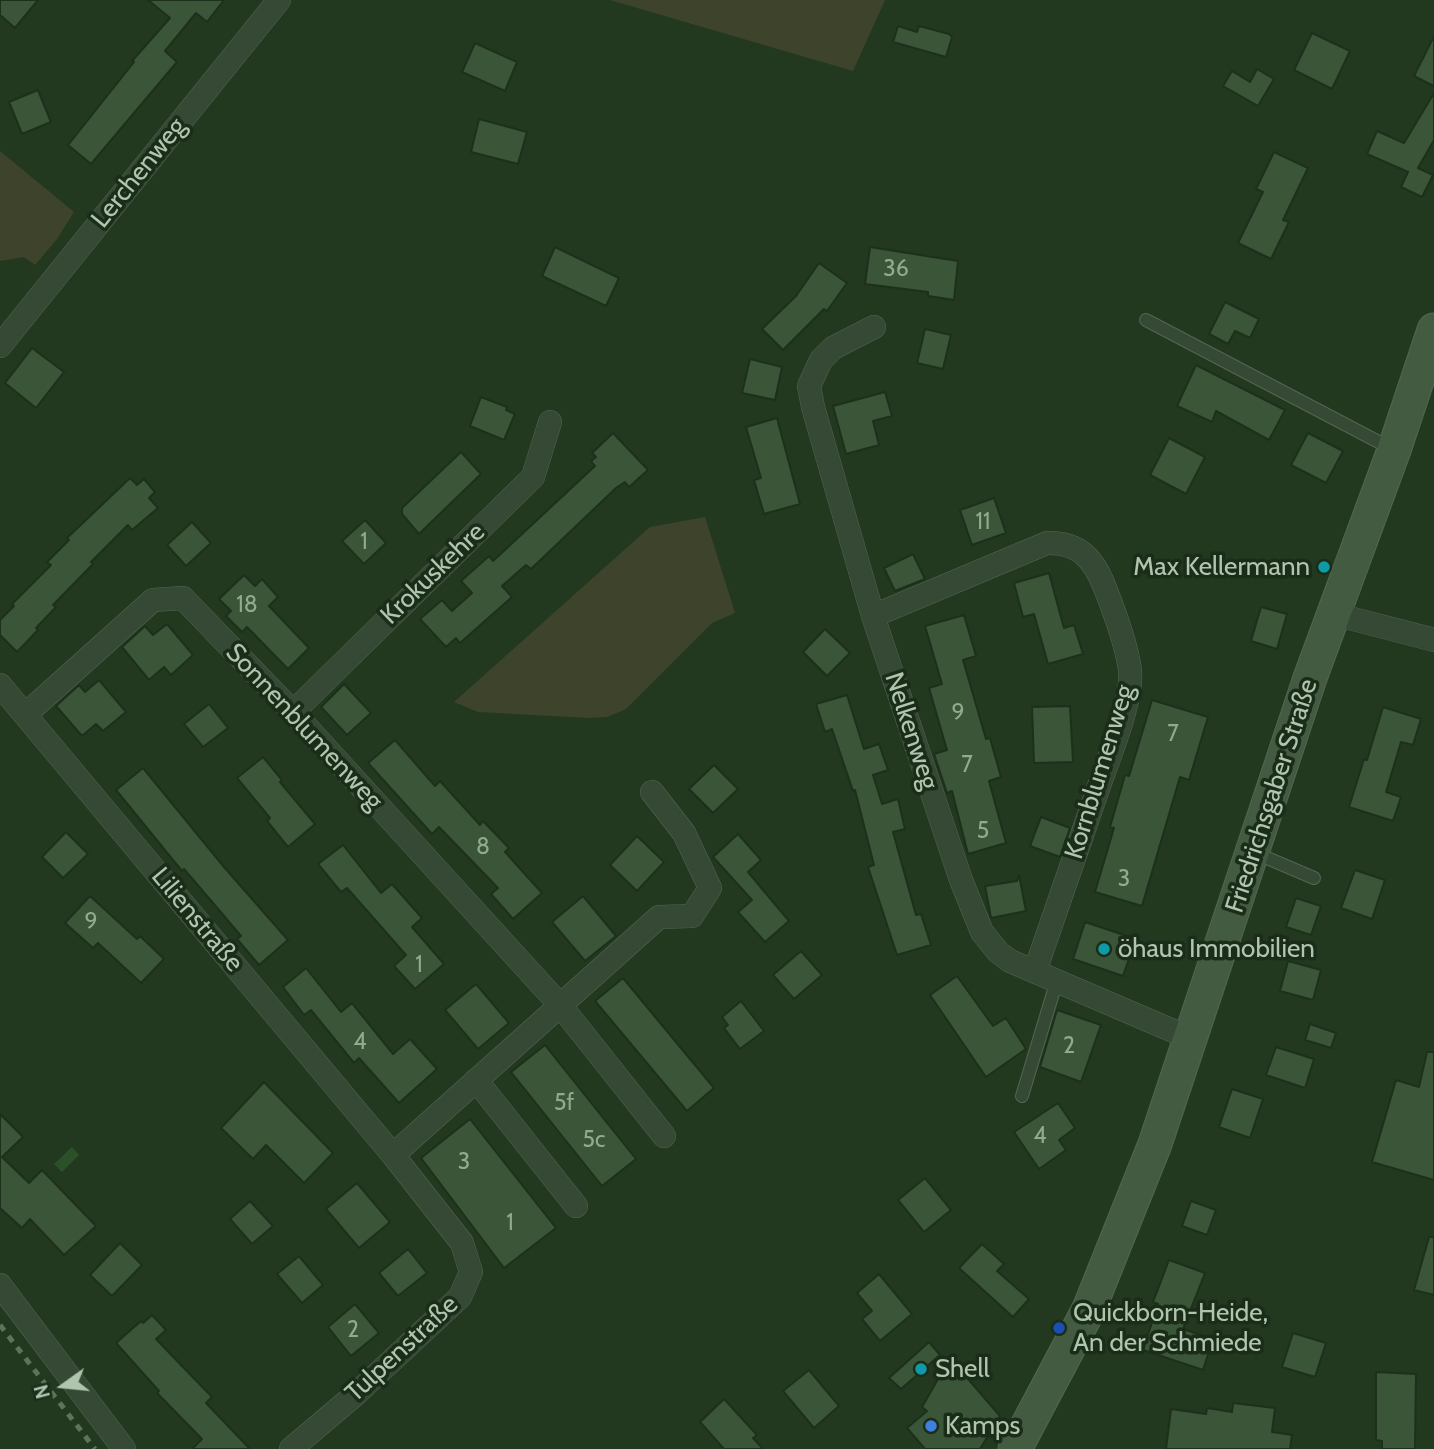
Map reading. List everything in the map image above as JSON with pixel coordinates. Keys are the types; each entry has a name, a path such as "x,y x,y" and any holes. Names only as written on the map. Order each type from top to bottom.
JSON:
{"main road":[{"name":"Friedrichsgaber Straße","path":"1015,1449 1088,1309 1155,1144 1310,678 1394,450 1434,330"}],"street":[{"name":"Lerchenweg","path":"0,346 279,0"},
{"name":"Nelkenweg","path":"874,327 833,348 821,360 809,386 833,481 873,616 957,867 982,932 1010,961 1192,1039"},
{"name":"Krokuskehre","path":"293,712 533,477 550,422"},
{"name":"Kornblumenweg","path":"873,616 1046,543 1069,545 1080,552 1091,560 1101,579 1122,639 1130,672 1127,696 1114,744 1035,971"},
{"name":"Sonnenblumenweg","path":"26,714 153,600 183,598 293,712 559,1006"},
{"path":"1334,614 1434,640"},
{"name":"Lilienstraße","path":"0,685 393,1155"},
{"path":"393,1155 659,917 692,916 710,888 684,833 652,792"},
{"path":"559,1006 664,1136"},
{"path":"476,1080 576,1206"},
{"name":"Tulpenstraße","path":"291,1449 357,1393 460,1297 471,1272 462,1243 393,1155"},
{"path":"0,1286 124,1449"}],"lane":[{"path":"1146,320 1394,450"},
{"path":"1253,851 1314,878"},
{"path":"1022,1096 1057,980"}],"shaded area":[{"path":"610,0 885,0 853,71"},
{"path":"0,151 74,212 57,239 35,265 24,257 0,261"},
{"path":"705,517 735,613 712,623 626,709 607,717 590,718 478,712 454,702 650,527"},
{"path":"72,1147 79,1155 62,1172 54,1164"}],"building":[{"path":"0,0 38,0 15,28 0,15"},
{"path":"148,0 224,0 207,22 196,13 165,51 177,62 91,164 68,145 134,62 132,61 170,18"},
{"path":"898,26 917,32 919,26 949,34 952,37 946,57 893,42"},
{"path":"1312,33 1350,51 1332,89 1294,70"},
{"path":"1434,36 1434,86 1414,76"},
{"path":"475,43 517,62 505,91 462,72"},
{"path":"1257,69 1274,79 1258,106 1223,86 1232,71 1250,82"},
{"path":"38,90 51,122 22,134 9,102"},
{"path":"1434,93 1434,140 1418,168 1433,175 1422,197 1401,187 1408,172 1367,154 1377,131 1404,143"},
{"path":"479,119 527,132 518,164 471,152"},
{"path":"1274,152 1308,168 1283,220 1289,222 1271,259 1238,243 1263,192 1256,189"},
{"path":"555,247 619,278 606,306 542,276"},
{"path":"870,247 958,261 954,300 928,296 928,292 865,284"},
{"path":"819,263 847,283 827,311 824,309 783,350 762,329 796,296"},
{"path":"1225,302 1259,319 1250,338 1235,331 1228,344 1209,334"},
{"path":"925,329 951,335 943,369 917,363"},
{"path":"32,348 64,372 36,408 5,383"},
{"path":"750,359 782,367 775,400 742,393"},
{"path":"1196,365 1285,410 1269,440 1216,411 1212,422 1177,406"},
{"path":"885,392 892,416 873,421 879,445 846,454 833,406"},
{"path":"481,397 507,407 506,410 515,414 504,440 470,426"},
{"path":"777,418 800,504 764,514 754,480 761,478 746,427"},
{"path":"613,433 648,470 629,487 625,482 616,488 531,569 526,565 502,586 512,597 460,643 456,638 446,647 420,619 442,600 452,611 472,593 461,581 489,556 493,561 595,466 591,461 596,457 592,453"},
{"path":"1308,433 1343,451 1326,483 1291,465"},
{"path":"1169,438 1205,457 1186,494 1150,475"},
{"path":"461,452 481,474 419,534 402,514 402,508"},
{"path":"130,478 137,485 144,479 155,492 149,498 158,508 132,530 128,525 91,562 93,564 53,605 56,607 17,652 0,635 0,620 51,565 47,562 69,540 67,538"},
{"path":"994,498 1006,533 972,545 960,510"},
{"path":"365,520 386,543 364,564 342,541"},
{"path":"192,522 211,543 186,566 167,545"},
{"path":"913,554 925,579 895,591 884,568"},
{"path":"1049,573 1064,628 1074,625 1083,654 1048,664 1034,614 1023,617 1014,583"},
{"path":"244,575 255,586 262,579 278,597 269,606 309,648 288,669 247,627 242,632 226,616 231,611 219,599"},
{"path":"1261,607 1287,614 1277,649 1251,641"},
{"path":"964,615 976,656 963,660 986,739 990,738 1001,777 989,781 1006,843 968,854 952,791 947,793 934,754 947,750 929,688 942,684 925,626"},
{"path":"167,624 193,655 171,675 164,667 149,680 122,647 145,626 153,635"},
{"path":"825,629 850,653 827,676 803,652"},
{"path":"99,680 126,712 103,731 96,724 82,736 56,706 79,685 85,692"},
{"path":"344,684 371,713 347,735 321,707"},
{"path":"847,695 864,749 879,744 888,770 873,775 882,804 898,799 905,829 893,832 916,915 921,914 931,945 897,955 868,867 874,865 855,790 853,791 832,729 825,732 816,704"},
{"path":"1152,700 1208,717 1189,780 1180,777 1142,906 1095,892 1114,828 1110,827 1125,775 1129,776"},
{"path":"209,704 228,728 203,747 184,724"},
{"path":"1070,706 1073,762 1034,763 1032,707"},
{"path":"1383,707 1421,719 1413,745 1401,742 1386,792 1401,797 1393,821 1349,807"},
{"path":"395,740 435,786 440,781 480,825 483,821 509,848 505,852 542,893 513,919 491,894 498,888 439,827 432,834 368,763"},
{"path":"263,757 315,824 288,847 267,821 270,818 237,778"},
{"path":"714,765 738,789 713,813 689,789"},
{"path":"143,768 288,940 259,965 237,939 241,936 184,869 182,871 116,790"},
{"path":"1041,817 1070,828 1060,857 1030,846"},
{"path":"66,832 88,854 63,878 42,857"},
{"path":"738,834 761,860 748,872 789,921 765,942 738,912 752,900 713,857"},
{"path":"637,836 664,862 637,891 610,865"},
{"path":"343,845 381,893 392,884 422,918 412,927 444,964 415,989 394,966 406,955 347,888 341,892 318,864"},
{"path":"1355,870 1385,880 1372,919 1341,908"},
{"path":"1019,875 1026,911 991,918 985,886 1017,881"},
{"path":"90,896 137,939 140,936 164,959 141,983 98,943 93,948 65,923"},
{"path":"583,896 616,936 585,961 552,922"},
{"path":"1296,898 1321,906 1311,935 1286,927"},
{"name":"öhaus Immobilien","path":"1085,922 1136,939 1123,976 1073,959"},
{"path":"801,951 822,975 794,999 773,975"},
{"path":"1288,961 1321,970 1313,1000 1280,991"},
{"path":"306,968 341,1012 352,1003 393,1054 410,1039 437,1069 399,1103 359,1058 354,1063 311,1010 304,1015 283,987"},
{"path":"957,976 993,1026 1006,1018 1026,1049 986,1077 930,995"},
{"path":"623,978 714,1088 687,1111 595,1001"},
{"path":"476,984 509,1023 478,1049 445,1010"},
{"path":"741,1001 764,1031 740,1049 724,1028 728,1025 722,1017"},
{"path":"1057,1010 1101,1025 1081,1082 1040,1067"},
{"path":"1310,1024 1336,1033 1331,1048 1305,1040"},
{"path":"545,1045 636,1159 602,1186 511,1072"},
{"path":"1276,1047 1314,1059 1305,1088 1266,1075"},
{"path":"1427,1052 1434,1052 1434,1180 1372,1162 1396,1080 1419,1087"},
{"path":"264,1082 333,1153 304,1183 266,1145 253,1159 221,1128"},
{"path":"1232,1089 1263,1099 1250,1138 1219,1127"},
{"path":"1058,1103 1075,1128 1059,1140 1066,1150 1039,1169 1014,1132"},
{"path":"0,1114 23,1137 2,1157 29,1183 42,1170 96,1226 64,1255 30,1219 22,1228 0,1208"},
{"path":"470,1119 556,1228 504,1268 421,1158"},
{"path":"925,1178 951,1210 924,1232 898,1200"},
{"path":"357,1183 390,1222 359,1248 326,1209"},
{"path":"250,1201 273,1226 252,1244 230,1219"},
{"path":"1191,1201 1216,1210 1207,1235 1182,1226"},
{"path":"1429,1237 1434,1237 1434,1295 1414,1290"},
{"path":"120,1243 142,1265 112,1296 90,1275"},
{"path":"982,1244 1004,1264 997,1271 1029,1299 1013,1317 959,1268"},
{"path":"408,1249 427,1273 398,1296 379,1273"},
{"path":"299,1256 323,1285 302,1303 277,1274"},
{"path":"1169,1260 1205,1273 1183,1329 1213,1339 1203,1370 1143,1350 1158,1304 1153,1302"},
{"path":"879,1274 912,1314 880,1341 862,1319 872,1311 857,1293"},
{"path":"355,1304 379,1333 351,1356 328,1327"},
{"path":"152,1315 166,1330 156,1339 212,1397 206,1403 250,1449 192,1449 202,1439 157,1393 159,1391 116,1343"},
{"path":"1293,1333 1326,1343 1315,1377 1282,1367"},
{"path":"929,1342 940,1355 901,1389 889,1378"},
{"path":"950,1358 1000,1416 980,1449 925,1449 907,1428 927,1411 922,1407"},
{"path":"809,1370 839,1406 814,1428 783,1391"},
{"path":"1376,1372 1416,1374 1415,1449 1382,1449 1382,1441 1376,1440"},
{"path":"724,1399 757,1435 753,1438 763,1449 724,1449 700,1422"},
{"path":"1233,1403 1275,1408 1272,1432 1292,1435 1290,1449 1166,1449 1171,1409 1206,1414 1207,1408 1232,1412"}],"railway":[{"path":"0,1325 95,1449"}],"place":[{"name":"Max Kellermann","path":"1324,567"},
{"name":"öhaus Immobilien","path":"1104,949"},
{"name":"Quickborn-Heide, An der Schmiede","path":"1059,1328"},
{"name":"Shell","path":"921,1369"},
{"name":"Kamps","path":"931,1426"}]}
